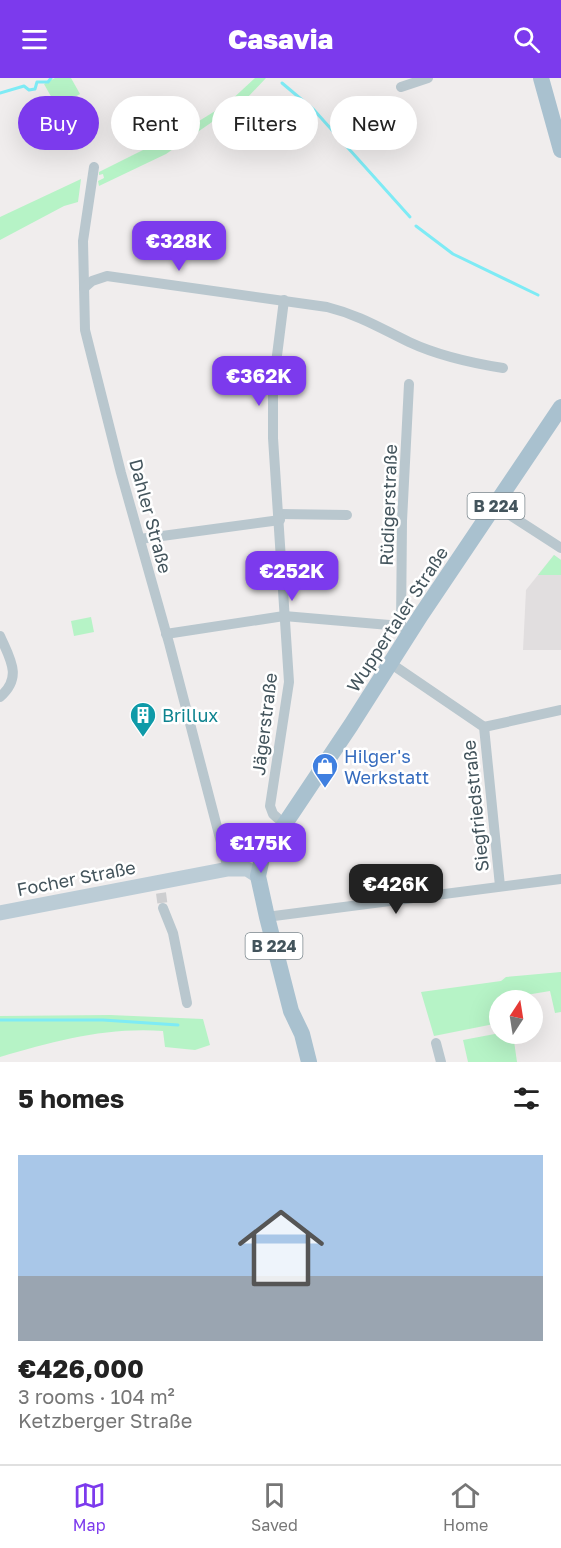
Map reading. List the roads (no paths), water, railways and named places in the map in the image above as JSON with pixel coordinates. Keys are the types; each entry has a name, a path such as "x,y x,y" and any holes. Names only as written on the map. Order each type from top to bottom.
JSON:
{"main road":[{"path":"541,78 561,150"},
{"name":"Wuppertaler Straße","path":"266,851 390,663 406,628 496,506 561,407"},
{"name":"Focher Straße","path":"0,913 160,888 233,868 266,851"},
{"name":"B 224","path":"266,851 263,883 287,998 302,1034 309,1062"},
{"path":"233,868 247,869 263,883"},
{"name":"B 224","path":"263,883 281,915 302,1021 302,1034"}],"street":[{"path":"400,87 428,78"},
{"name":"Dahler Straße","path":"94,167 82,241 87,339 166,634 233,868"},
{"path":"84,288 92,281 107,276 285,300 360,316 410,342 448,357 503,368"},
{"name":"Jägerstraße","path":"284,824 273,814 270,806 289,682 280,517 273,438 273,387 285,300"},
{"name":"Rüdigerstraße","path":"406,628 402,520 409,384"},
{"path":"496,506 561,548"},
{"path":"140,539 280,517 347,515"},
{"path":"166,634 284,616 406,628"},
{"path":"0,636 13,673 9,688 0,697"},
{"name":"Siegfriedstraße","path":"390,663 484,727 500,886"},
{"path":"484,727 561,710"},
{"path":"281,915 561,879"},
{"path":"163,908 173,933 188,1003"},
{"path":"436,1043 441,1062"}],"waterway":[{"path":"0,93 24,86 29,90 35,89 37,82 48,82 51,78"},
{"path":"282,83 314,110 410,217"},
{"path":"416,226 453,254 538,295"},
{"path":"0,1020 103,1020 178,1025"}],"tunnel":[{"path":"161,893 163,908"}],"place":[{"name":"Brillux","path":"143,738"},
{"name":"Hilger's Werkstatt","path":"325,789"}]}
